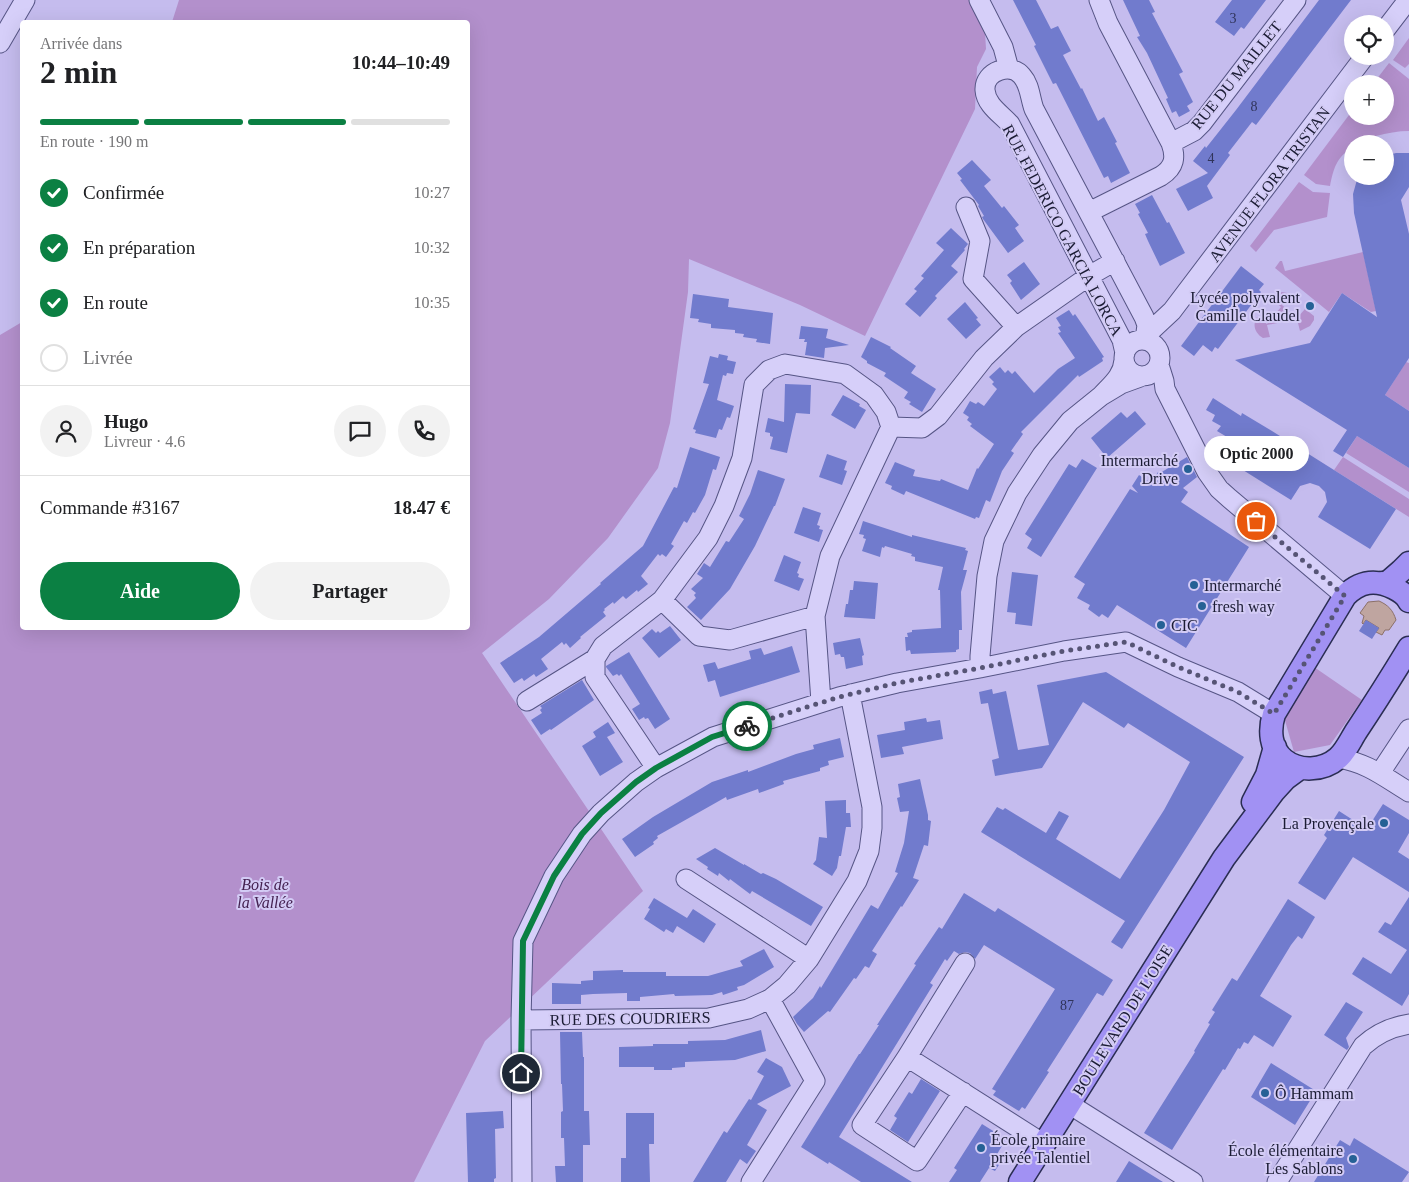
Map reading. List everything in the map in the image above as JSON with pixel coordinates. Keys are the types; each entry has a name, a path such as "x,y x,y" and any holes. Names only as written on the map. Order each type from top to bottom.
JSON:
{"main road":[{"path":"1409,563 1386,584 1365,584 1351,590 1345,596 1274,714 1271,730 1275,747 1284,760 1300,768 1307,769 1319,768 1338,758 1409,648"},
{"path":"1382,583 1398,590 1409,601"},
{"name":"BOULEVARD DE L'OISE","path":"1224,858 1267,775 1275,747"},
{"name":"BOULEVARD DE L'OISE","path":"1020,1182 1224,858 1274,791 1285,779 1300,768"}],"street":[{"path":"0,42 25,0"},
{"path":"979,0 1003,47 1009,69"},
{"path":"1089,212 1166,173 1175,157 1171,143 1108,23 1099,0"},
{"name":"RUE DU MAILLET","path":"1171,143 1194,131 1202,123 1296,0"},
{"path":"1394,18 1408,0"},
{"name":"AVENUE FLORA TRISTAN","path":"1148,350 1162,330 1170,313 1358,65"},
{"name":"RUE FEDERICO GARCIA LORCA","path":"1125,356 1122,340 1010,124 991,105 985,91 986,85 990,76 997,71 1009,69 1018,72 1026,82 1034,109 1115,261 1148,350 1164,381 1165,389 1207,472 1219,488 1282,544 1345,596"},
{"path":"966,207 980,242 974,279 1016,327"},
{"path":"891,427 922,428 938,416 984,358 1016,327 1089,276 1115,261"},
{"name":"RUE FEDERICO GARCIA LORCA","path":"1148,350 1153,319 1170,313"},
{"path":"1101,396 1119,376 1124,367 1125,356 1131,344 1148,350"},
{"path":"1125,356 1127,367 1138,375 1148,350"},
{"path":"980,668 987,576 994,542 1017,493 1042,455 1070,421 1101,396 1121,384 1148,350"},
{"path":"527,701 595,659 603,646 662,600 708,538 724,506 742,458 754,385 769,370 785,364 845,374 874,395 886,412 891,427 830,556 815,616 821,702"},
{"path":"662,600 698,636 730,640 815,616"},
{"path":"522,1182 521,1020 523,941 554,876 582,834 601,813 636,782 656,768 712,737 850,694 897,683 1064,651 1126,642 1178,667 1238,692 1274,714"},
{"path":"595,659 595,677 656,768"},
{"name":"RUE DES COUDRIERS","path":"521,1020 709,1018 748,1009 770,999 787,985 809,959 857,881 868,850 872,828 872,807 850,694"},
{"path":"1380,773 1409,729"},
{"path":"1338,758 1354,760 1380,773 1409,792"},
{"path":"686,879 809,959"},
{"path":"963,1092 917,1161 862,1125 965,963"},
{"path":"751,1182 816,1080 770,999"},
{"path":"1277,1182 1363,1046 1386,1029 1409,1024"},
{"path":"907,1057 1044,1144"},
{"path":"1069,1104 1193,1182"}],"green space":[{"name":"Bois de la Vallée","path":"179,0 969,0 985,32 986,49 977,67 975,109 865,336 800,305 689,259 688,292 670,423 658,468 608,538 549,599 482,653 643,891 485,1041 414,1182 0,1182 0,335 20,323 20,630 470,630 470,20 173,20"},
{"path":"1409,38 1409,64 1405,68 1394,61"},
{"path":"1387,65 1392,65 1409,79 1409,131 1380,135 1344,135 1344,153 1336,164 1330,186 1316,184 1304,175 1344,122 1344,125 1394,125 1394,75 1380,75"},
{"path":"1299,182 1313,192 1330,193 1327,217 1274,230 1256,252 1250,246"},
{"path":"1363,252 1376,311 1371,312 1342,293 1329,312 1275,268 1280,261 1282,261 1285,271"},
{"path":"1282,292 1289,295 1282,305 1297,318 1305,309 1314,316 1314,320 1310,326 1300,331 1297,319 1267,325 1270,337 1263,338 1255,329 1255,320 1257,317 1267,324 1281,307 1272,299"},
{"path":"1406,362 1409,363 1409,411 1385,395"},
{"path":"1357,436 1409,468 1409,492 1346,453"},
{"path":"1343,457 1409,499 1409,517 1334,470"},
{"path":"1314,667 1362,700 1330,745 1294,752 1284,717"}],"shaded area":[{"path":"1379,601 1390,608 1396,620 1389,630 1385,630 1382,635 1376,632 1379,628 1366,620 1362,623 1364,616 1360,613 1368,602"}],"building":[{"path":"1013,0 1036,0 1051,29 1058,26 1071,51 1063,55 1098,121 1104,117 1130,173 1111,183 1108,176 1104,178 1056,83 1053,84"},
{"path":"1123,0 1149,0 1155,12 1152,13 1183,72 1179,74 1193,102 1187,106 1190,111 1179,117 1176,111 1172,113 1166,99 1168,98 1147,53 1137,37 1140,36"},
{"path":"1232,0 1266,0 1244,29 1241,27 1234,36 1215,22"},
{"path":"1319,0 1351,0 1256,125 1252,122 1228,153 1230,155 1207,186 1213,198 1188,211 1176,189 1208,173 1193,161 1205,146 1206,148 1236,110"},
{"path":"1409,153 1409,187 1401,200 1409,234 1409,358 1385,395 1409,411 1409,468 1357,436 1343,457 1333,451 1347,430 1235,360 1310,343 1342,293 1377,317 1354,213 1353,194 1356,185 1394,185 1394,154"},
{"path":"972,160 991,180 984,186 1002,208 1004,206 1019,225 1015,228 1024,241 1008,253 983,219 982,217 984,216 979,205 957,173"},
{"path":"1152,195 1185,253 1160,266 1145,234 1148,233 1135,204"},
{"path":"951,228 968,244 951,266 958,272 935,296 937,298 920,317 905,304 917,291 914,289 924,278 921,276 944,250 936,243"},
{"path":"1024,262 1040,284 1021,300 1007,275"},
{"path":"1241,266 1264,284 1259,290 1261,292 1218,349 1215,347 1212,352 1203,345 1194,356 1181,346"},
{"path":"693,294 729,299 728,307 773,313 770,344 756,342 757,339 743,337 744,334 735,333 735,330 711,328 711,324 698,322 699,319 690,318"},
{"path":"965,302 978,318 976,319 981,325 966,339 947,319"},
{"path":"1069,310 1073,316 1075,314 1104,357 1102,358 1103,361 1079,377 1078,375 1021,432 1023,434 1011,451 1014,453 1002,471 990,502 986,500 979,518 976,517 975,519 906,491 904,495 891,489 892,486 885,483 895,462 915,470 913,476 940,481 941,479 968,490 977,468 994,444 970,426 972,424 967,420 969,417 963,413 970,401 976,404 978,402 984,406 997,389 989,377 1000,367 1005,373 1008,370 1012,374 1015,371 1034,393 1058,369 1075,358 1058,333 1061,332 1058,327 1061,326 1056,318"},
{"path":"801,326 828,329 826,338 849,345 825,348 824,358 805,355 807,342 804,342 805,339 799,339"},
{"path":"871,337 891,347 916,366 911,373 936,389 922,412 909,404 911,402 904,398 908,392 884,376 886,373 867,363 861,357"},
{"path":"719,354 728,356 727,360 736,362 733,374 727,373 726,376 723,375 717,400 734,406 730,418 727,417 722,430 719,429 716,438 695,433 696,430 693,429 709,384 703,383 710,356 718,358"},
{"path":"785,384 811,385 810,414 796,413 787,453 770,449 773,437 770,436 770,433 765,432 768,418 784,422"},
{"path":"843,395 860,404 859,406 866,410 855,429 831,415"},
{"path":"1213,398 1241,416 1242,413 1272,431 1396,509 1370,549 1318,517 1327,502 1325,492 1319,486 1310,483 1300,486 1291,500 1235,465 1239,460 1230,454 1233,449 1224,443 1227,437 1217,431 1221,426 1212,421 1215,415 1206,410"},
{"path":"1135,411 1146,424 1107,458 1091,438 1121,412 1127,418"},
{"path":"690,447 720,457 716,470 713,469 705,495 687,523 684,521 671,544 674,546 666,557 658,554 641,576 648,584 626,599 623,596 614,604 613,602 604,609 603,612 606,616 580,637 570,648 566,643 564,645 562,642 541,659 548,669 536,677 534,674 524,681 522,678 514,683 500,663 539,637 643,546 674,487 677,488"},
{"path":"827,454 847,461 844,470 847,471 842,485 819,477"},
{"path":"1187,457 1197,477 1183,488 1188,492 1181,502 1249,547 1186,648 1117,605 1108,618 1102,614 1099,617 1088,609 1090,605 1077,598 1085,584 1074,577 1130,489 1138,493 1132,486 1139,475 1151,483 1158,472 1160,473"},
{"path":"1082,459 1097,468 1041,557 1027,548 1032,539 1025,534 1069,464 1076,468"},
{"path":"758,470 785,479 775,506 730,589 701,620 687,607 696,598 694,595 696,593 691,589 703,578 697,574 704,563 710,567 726,541 729,542 744,519 739,516 750,494"},
{"path":"803,507 821,513 817,525 820,526 819,529 823,530 819,542 794,533"},
{"path":"863,521 912,537 912,535 966,548 965,550 968,551 963,570 967,570 961,592 962,630 959,630 959,649 956,652 911,654 910,650 906,651 905,637 908,637 907,633 912,632 912,630 941,628 940,590 938,590 943,567 915,561 915,557 911,556 912,554 885,546 884,548 882,547 880,557 862,551 866,539 863,538 864,535 859,534"},
{"path":"784,555 801,562 797,573 799,574 798,577 804,579 799,591 774,581"},
{"path":"1012,572 1038,575 1032,626 1015,624 1016,613 1007,612"},
{"path":"854,581 878,583 875,619 844,617 846,604 848,604 850,590 853,590"},
{"path":"1366,620 1379,628 1372,639 1359,631"},
{"path":"670,626 681,640 659,658 642,638 652,629 656,633 658,631 660,633"},
{"path":"860,638 864,655 862,656 863,665 846,669 844,657 841,657 840,654 835,655 833,643"},
{"path":"792,646 800,672 720,697 715,680 708,682 703,665 715,662 718,669 751,659 749,651 761,648 764,655"},
{"path":"629,652 670,719 655,729 648,718 645,719 644,717 639,720 632,709 640,704 621,674 613,676 606,667"},
{"path":"1106,672 1244,757 1122,949 1111,942 1125,921 981,832 997,807 1003,810 1005,808 1046,833 1059,811 1069,816 1056,839 1120,879 1164,810 1190,762 1128,723 1124,728 1083,702 1042,768 995,776 992,760 999,758 988,703 981,704 979,692 992,689 993,694 1006,691 1018,750 1049,745 1037,685"},
{"path":"582,680 594,700 541,735 531,720 542,713 540,706"},
{"path":"926,718 927,722 940,720 943,739 902,747 904,754 881,758 877,735 905,730 904,722"},
{"path":"608,722 615,733 607,737 623,762 600,776 582,746 596,737 593,732"},
{"path":"840,738 844,757 828,761 829,765 820,768 820,771 783,781 784,784 759,793 758,789 727,800 726,797 657,836 658,838 653,842 654,844 635,857 622,839 653,817 712,782 748,770 748,772 814,749 813,745"},
{"path":"920,779 928,820 931,821 928,846 924,845 913,878 919,880 872,951 877,954 869,968 865,966 830,1012 828,1011 804,1032 793,1017 813,998 820,986 821,988 871,905 878,909 898,873 895,872 904,843 909,811 900,812 897,798 900,797 898,784"},
{"path":"846,800 846,813 850,813 851,827 846,827 841,856 839,856 837,868 832,876 813,864 816,860 819,837 827,838 825,801"},
{"path":"1383,804 1409,820 1409,833 1398,852 1409,859 1409,892 1353,857 1325,900 1298,883 1327,838 1324,835 1339,811 1367,829"},
{"path":"715,848 761,874 763,873 776,879 823,907 811,926 752,891 750,894 719,873 718,876 696,859"},
{"path":"964,893 995,912 998,908 1113,980 1103,996 1097,993 1025,1109 1022,1107 1019,1111 993,1095 996,1091 992,1089 1055,989 984,945 975,959 970,953 959,954 954,951 947,961 945,959 930,983 933,985 839,1137 912,1182 861,1182 801,1147 879,1025 877,1025 916,965 914,964 939,927 942,929"},
{"path":"1409,897 1409,994 1402,1006 1352,974 1363,957 1391,974 1407,950 1378,932 1385,922 1391,925"},
{"path":"654,898 687,918 693,909 716,924 704,943 677,926 673,933 666,929 664,932 644,919"},
{"path":"1288,899 1315,917 1302,939 1298,936 1291,945 1260,996 1292,1016 1273,1047 1254,1035 1248,1044 1244,1042 1240,1049 1238,1048 1172,1150 1144,1133 1195,1052 1215,1012 1212,1010 1232,978 1237,981"},
{"path":"764,949 774,967 744,985 737,987 738,990 723,995 722,992 712,995 675,996 674,994 640,997 640,1001 627,1001 627,993 593,994 581,995 581,1004 552,1004 552,983 581,984 581,981 593,980 593,971 623,970 623,972 666,972 666,976 708,976 743,966 740,961"},
{"path":"1346,1002 1363,1012 1346,1038 1349,1047 1347,1050 1324,1035"},
{"path":"761,1030 766,1051 735,1060 685,1062 685,1067 672,1068 672,1070 654,1070 654,1067 619,1067 619,1047 653,1046 653,1044 688,1044 688,1041 725,1040"},
{"path":"560,1032 582,1032 584,1111 589,1111 590,1145 583,1145 583,1182 556,1182 555,1166 565,1166 564,1138 561,1138 561,1112 563,1111"},
{"path":"766,1058 782,1067 791,1086 757,1104 767,1110 747,1145 756,1151 747,1164 740,1159 726,1182 693,1182 724,1131 727,1133 749,1099 751,1100 764,1076 757,1072"},
{"name":"Ô Hammam","path":"1271,1063 1316,1091 1295,1125 1251,1097"},
{"path":"921,1079 940,1091 908,1142 890,1130 897,1118 894,1116 909,1092 912,1094"},
{"path":"503,1111 504,1128 495,1129 496,1178 494,1182 468,1182 466,1113"},
{"path":"626,1113 654,1113 654,1144 649,1144 650,1182 621,1182 621,1158 626,1158"},
{"path":"982,1124 1006,1139 996,1156 1002,1160 995,1171 989,1168 980,1182 949,1182 957,1170 954,1168"},
{"name":"École élémentaire Les Sablons","path":"1354,1138 1409,1172 1402,1182 1314,1182 1340,1140 1350,1146"},
{"path":"1129,1161 1163,1182 1116,1182"}],"way so far":[{"path":"747,726 839,697 897,683 1064,651 1126,642 1178,667 1238,692 1274,714 1345,596 1256,521"}],"place":[{"name":"Lycée polyvalent Camille Claudel","path":"1310,306"},
{"name":"Intermarché Drive","path":"1188,469"},
{"name":"Optic 2000","path":"1256,521"},
{"name":"Intermarché","path":"1194,585"},
{"name":"fresh way","path":"1202,606"},
{"name":"CIC","path":"1161,625"},
{"name":"La Provençale","path":"1384,823"},
{"name":"Ô Hammam","path":"1265,1093"},
{"name":"École primaire privée Talentiel","path":"981,1148"},
{"name":"École élémentaire Les Sablons","path":"1353,1159"}],"route":[{"path":"521,1073 523,941 554,876 582,834 601,813 636,782 656,768 712,737 747,726"}]}
